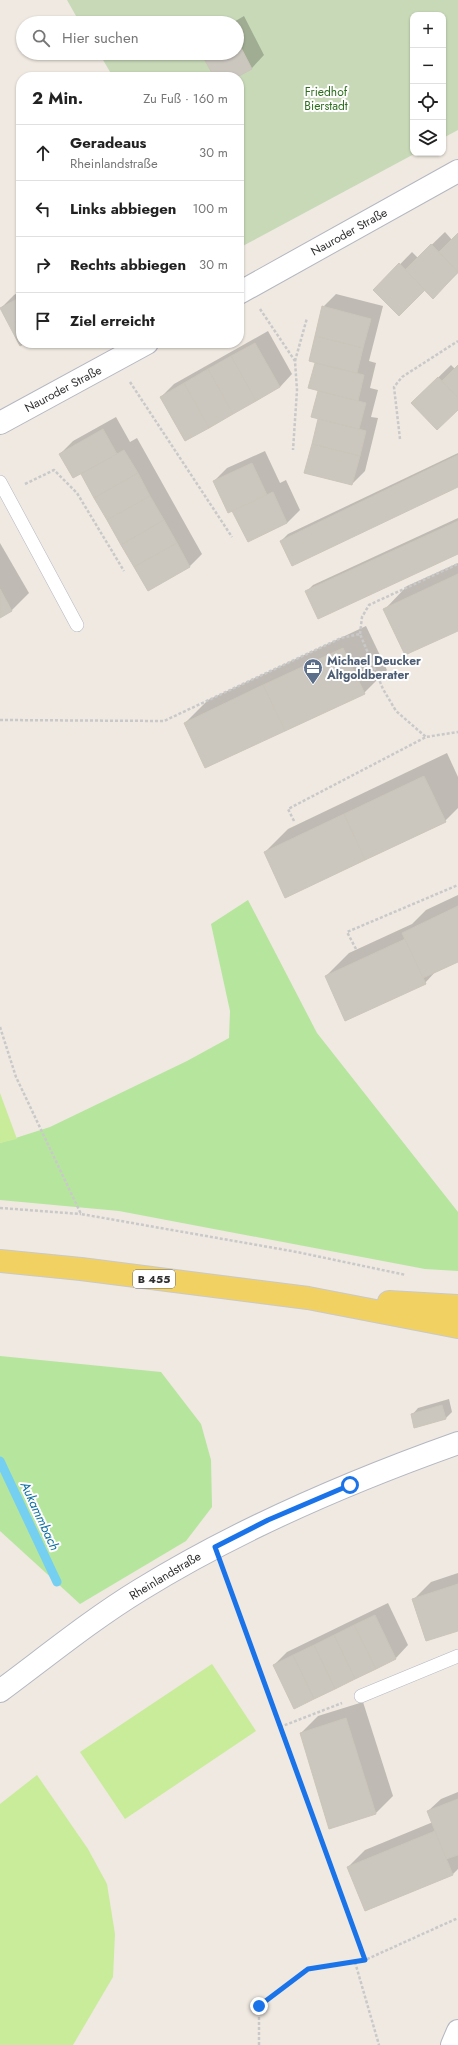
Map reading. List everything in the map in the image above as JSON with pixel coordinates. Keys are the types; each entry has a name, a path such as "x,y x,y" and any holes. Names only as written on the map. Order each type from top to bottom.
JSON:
{"main road":[{"name":"B 455","path":"0,1261 81,1269 308,1298 458,1327"},
{"name":"B 455","path":"308,1298 458,1306"}],"street":[{"name":"Nauroder Straße","path":"244,290 458,171"},
{"name":"Nauroder Straße","path":"0,423 138,348"},
{"name":"Rheinlandstraße","path":"0,1691 127,1598 215,1547 268,1520 350,1485 458,1444"},
{"path":"452,2045 458,2031"}],"lane":[{"path":"0,482 77,625"},
{"path":"361,1696 458,1656"}],"path":[{"path":"244,292 295,361"},
{"path":"293,450 297,390 295,361 307,318"},
{"path":"400,439 394,387 402,377 458,341"},
{"path":"116,360 232,537"},
{"path":"7,493 54,470 77,493 124,571"},
{"path":"426,737 396,711 383,689 360,634 362,617 370,605 458,564"},
{"path":"0,720 164,722 341,638 360,634"},
{"path":"294,821 288,809 426,737 458,732"},
{"path":"356,949 347,932 458,885"},
{"path":"0,1027 16,1077 81,1214"},
{"path":"0,1208 81,1214 297,1252 410,1276"},
{"path":"215,1547 365,1960"},
{"path":"280,1727 361,1696"},
{"path":"259,2045 259,2006 308,1969 365,1960 458,1918"},
{"path":"355,1962 379,2045"}],"green space":[{"name":"Friedhof Bierstadt","path":"67,0 458,0 458,130 446,136 446,12 410,12 410,156 244,245 244,72 110,72 103,60 244,60 244,16 76,16"},
{"path":"248,900 317,1033 458,1212 458,1271 425,1269 119,1211 0,1200 0,1143 50,1127 187,1061 229,1038 230,1011 211,924"},
{"path":"0,1093 17,1139 0,1143"},
{"path":"0,1356 161,1372 201,1424 211,1460 212,1507 186,1541 80,1604 0,1531"},
{"path":"212,1664 256,1731 125,1819 80,1752"},
{"path":"37,1775 88,1849 107,1884 115,1934 113,1977 73,2045 0,2045 0,1804"}],"building":[{"path":"244,54 252,69 244,73 244,72 211,72 205,60 244,60"},
{"path":"458,233 458,272 439,252"},
{"path":"431,244 458,272 433,299 405,270"},
{"path":"399,263 425,290 399,316 373,290"},
{"path":"16,300 16,338 0,308"},
{"path":"322,306 371,319 363,348 315,336"},
{"path":"315,336 363,348 357,373 309,361"},
{"path":"255,343 280,387 256,401 231,356"},
{"path":"231,356 256,401 233,414 208,369"},
{"path":"315,363 364,375 358,401 308,388"},
{"path":"458,365 458,398 442,381"},
{"path":"208,369 233,414 209,428 184,383"},
{"path":"438,377 458,398 458,410 437,430 411,403"},
{"path":"184,383 209,428 185,441 160,397"},
{"path":"318,391 366,403 359,429 311,417"},
{"path":"318,419 366,431 360,456 312,444"},
{"path":"103,429 117,454 73,478 59,454"},
{"path":"312,444 360,456 352,485 304,473"},
{"path":"124,450 138,473 94,498 81,474"},
{"path":"458,455 458,487 292,566 280,541"},
{"path":"252,463 267,495 228,513 213,481"},
{"path":"138,473 150,496 107,520 94,498"},
{"path":"273,492 287,523 248,542 232,511"},
{"path":"150,496 164,520 121,545 107,520"},
{"path":"164,520 177,543 134,567 121,545"},
{"path":"458,521 458,554 318,619 305,591"},
{"path":"177,543 190,567 148,591 134,567"},
{"path":"458,574 458,631 405,655 383,609"},
{"path":"0,589 12,611 0,618"},
{"path":"343,648 365,694 285,731 263,685"},
{"path":"263,685 285,731 205,768 184,723"},
{"path":"424,776 446,822 365,860 344,814"},
{"path":"344,814 365,860 285,898 264,852"},
{"path":"458,906 458,962 423,978 402,933"},
{"path":"405,939 426,984 345,1021 325,976"},
{"path":"442,1405 446,1419 414,1428 411,1414"},
{"path":"458,1584 458,1631 426,1641 412,1599"},
{"path":"375,1615 396,1659 376,1669 354,1625"},
{"path":"354,1625 376,1669 355,1679 334,1635"},
{"path":"334,1635 355,1679 335,1689 314,1645"},
{"path":"314,1645 335,1689 314,1699 293,1655"},
{"path":"293,1655 314,1699 294,1709 273,1665"},
{"path":"346,1718 376,1814 329,1829 300,1733"},
{"path":"458,1799 458,1855 446,1859 427,1811"},
{"path":"435,1831 453,1875 365,1911 347,1867"}],"waterway":[{"name":"Aukammbach","path":"0,1461 57,1582"}],"place":[{"name":"Michael Deucker Altgoldberater","path":"313,685"}],"route":[{"path":"259,2006 308,1969 365,1960 215,1547 268,1520 350,1485"}]}
